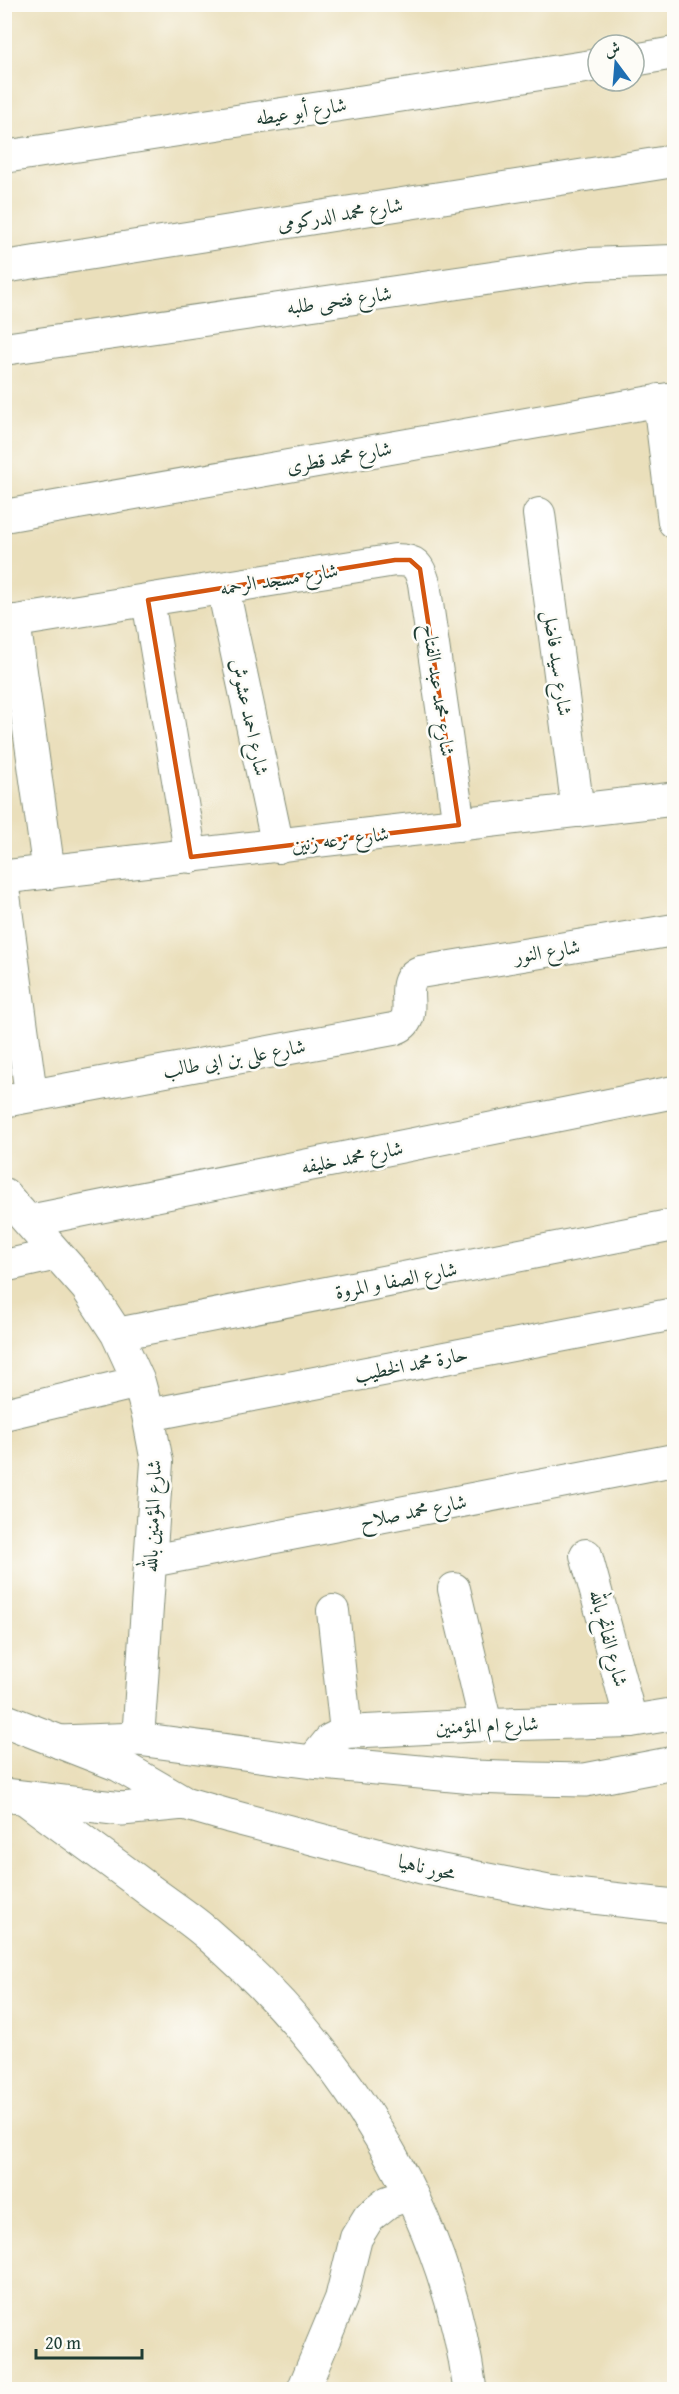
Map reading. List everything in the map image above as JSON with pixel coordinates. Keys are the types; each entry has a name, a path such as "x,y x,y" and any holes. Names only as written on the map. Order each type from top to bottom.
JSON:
{"main road":[{"name":"شارع ترعه زنين","path":"4,877 278,847 675,799"},
{"name":"محور ناهيا","path":"4,1720 119,1765 184,1803 422,1867 548,1892 675,1906"},
{"path":"60,1742 138,1739 312,1762 474,1777 585,1780 675,1763"},
{"path":"15,1797 208,1934 258,1978 303,2027 344,2079 380,2135 411,2194 435,2252 454,2312 470,2390"},
{"name":"محور ناهيا","path":"15,1797 122,1809 184,1803"}],"street":[{"path":"646,58 675,53"},
{"name":"شارع أبو عيطه","path":"4,157 586,67"},
{"name":"شارع محمد الدركومى","path":"4,267 675,161"},
{"name":"شارع فتحى طلبه","path":"4,349 588,264 675,261"},
{"path":"667,399 675,522"},
{"name":"شارع محمد قطرى","path":"4,516 667,399"},
{"name":"شارع سيد فاضل","path":"539,514 578,811"},
{"name":"شارع مسجد الرحمه","path":"9,622 395,560 410,560"},
{"name":"شارع محمد عبد الفتاح","path":"410,560 420,569 424,583 459,825"},
{"name":"شارع احمد عشوش","path":"223,588 278,847"},
{"path":"148,600 191,857"},
{"path":"9,622 49,873"},
{"path":"4,895 18,1097"},
{"name":"شارع النور","path":"420,972 675,930"},
{"name":"شارع على بن ابى طالب","path":"18,1097 399,1027 410,1011 408,984 420,972"},
{"name":"شارع محمد خليفه","path":"29,1221 675,1092"},
{"name":"شارع المؤمنين بالله","path":"4,1194 87,1288 117,1334 138,1383 148,1415 157,1462 138,1739"},
{"name":"شارع الصفا و المروة","path":"117,1334 675,1226"},
{"path":"4,1266 57,1254"},
{"name":"حارة محمد الخطيب","path":"148,1415 675,1314"},
{"path":"4,1414 138,1383"},
{"name":"شارع محمد صلاح","path":"151,1561 675,1460"},
{"name":"شارع الفاتح بالله","path":"586,1555 631,1721"},
{"path":"454,1589 486,1725"},
{"path":"312,1762 330,1740 346,1732 333,1611"},
{"name":"شارع ام المؤمنين","path":"346,1732 631,1721 675,1714"},
{"path":"303,2390 341,2299 356,2238 369,2217 388,2202 411,2194"}],"highlighted area":[{"path":"395,560 410,560 420,569 459,825 191,857 148,600"}]}
